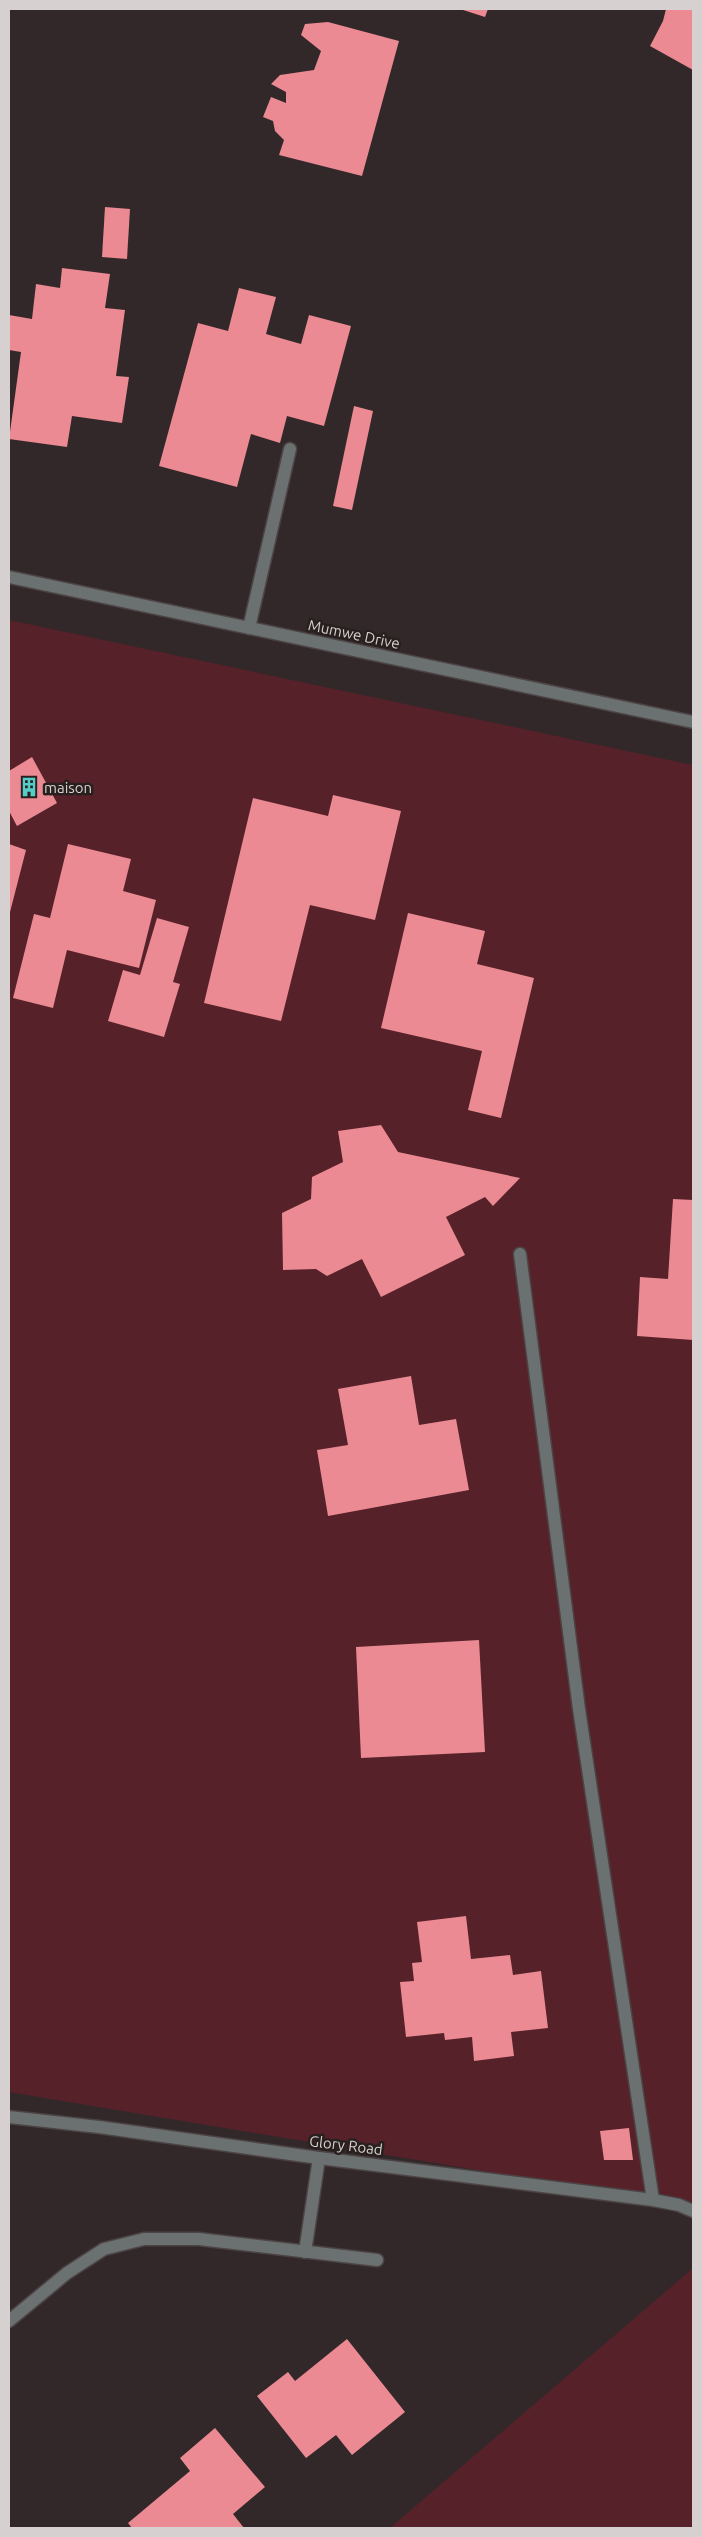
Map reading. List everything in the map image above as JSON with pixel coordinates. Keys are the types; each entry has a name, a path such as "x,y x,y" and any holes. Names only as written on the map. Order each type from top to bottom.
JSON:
{"street":[{"path":"249,628 290,449"},
{"name":"Mumwe Drive","path":"9,577 693,722"},
{"path":"520,1254 579,1709 653,2200"},
{"name":"Glory Road","path":"9,2117 99,2126 319,2158 653,2200 679,2205 693,2212"},
{"path":"305,2252 319,2158"},
{"path":"9,2321 67,2273 104,2249 144,2239 199,2239 377,2260"}],"shaded area":[{"path":"9,620 693,765 693,2206 9,2092"},
{"path":"693,2268 693,2528 390,2528"}],"building":[{"path":"460,9 488,9 485,17"},
{"path":"666,9 693,9 693,70 650,46 663,21"},
{"path":"328,22 399,41 362,176 279,155 284,140 275,131 273,121 263,117 271,97 286,103 286,92 271,84 280,75 314,70 321,51 301,35 305,24"},
{"path":"105,207 130,209 127,259 102,257"},
{"path":"62,268 110,274 105,308 125,310 116,376 129,377 122,423 72,416 67,447 9,439 21,352 9,350 9,315 32,319 36,284 60,288"},
{"path":"239,288 276,297 266,334 301,344 309,315 351,326 324,426 287,416 280,443 251,434 237,487 159,466 198,323 228,331"},
{"path":"354,406 373,411 352,510 333,506"},
{"name":"maison","path":"32,757 57,803 17,826 9,811 9,771"},
{"path":"333,795 401,811 375,920 310,905 281,1021 204,1003 253,798 328,816"},
{"path":"9,844 26,850 9,916"},
{"path":"68,844 131,859 123,891 156,900 139,968 67,950 53,1008 13,998 34,914 50,918"},
{"path":"408,913 485,931 477,964 534,978 501,1118 468,1110 482,1051 381,1028"},
{"path":"157,918 189,927 173,982 180,984 164,1037 108,1021 123,970 140,975"},
{"path":"381,1125 398,1152 520,1178 493,1206 485,1197 446,1217 465,1255 381,1297 362,1259 327,1276 316,1269 283,1270 282,1213 311,1199 312,1177 343,1162 338,1131"},
{"path":"673,1199 693,1200 693,1340 637,1336 640,1277 668,1279"},
{"path":"411,1376 419,1425 456,1419 469,1490 328,1516 317,1450 348,1445 338,1389"},
{"path":"479,1640 485,1752 361,1758 356,1647"},
{"path":"466,1916 471,1959 510,1955 513,1975 541,1971 548,2028 511,2032 514,2056 474,2061 472,2037 445,2040 444,2033 406,2037 400,1982 414,1981 412,1963 422,1962 417,1922"},
{"path":"629,2128 633,2160 604,2160 600,2131"},
{"path":"347,2339 405,2412 352,2455 336,2435 306,2458 257,2396 288,2372 295,2381"},
{"path":"215,2428 265,2487 233,2514 244,2528 132,2528 128,2523 190,2471 180,2458"}],"place":[{"name":"maison","path":"29,787"}]}
